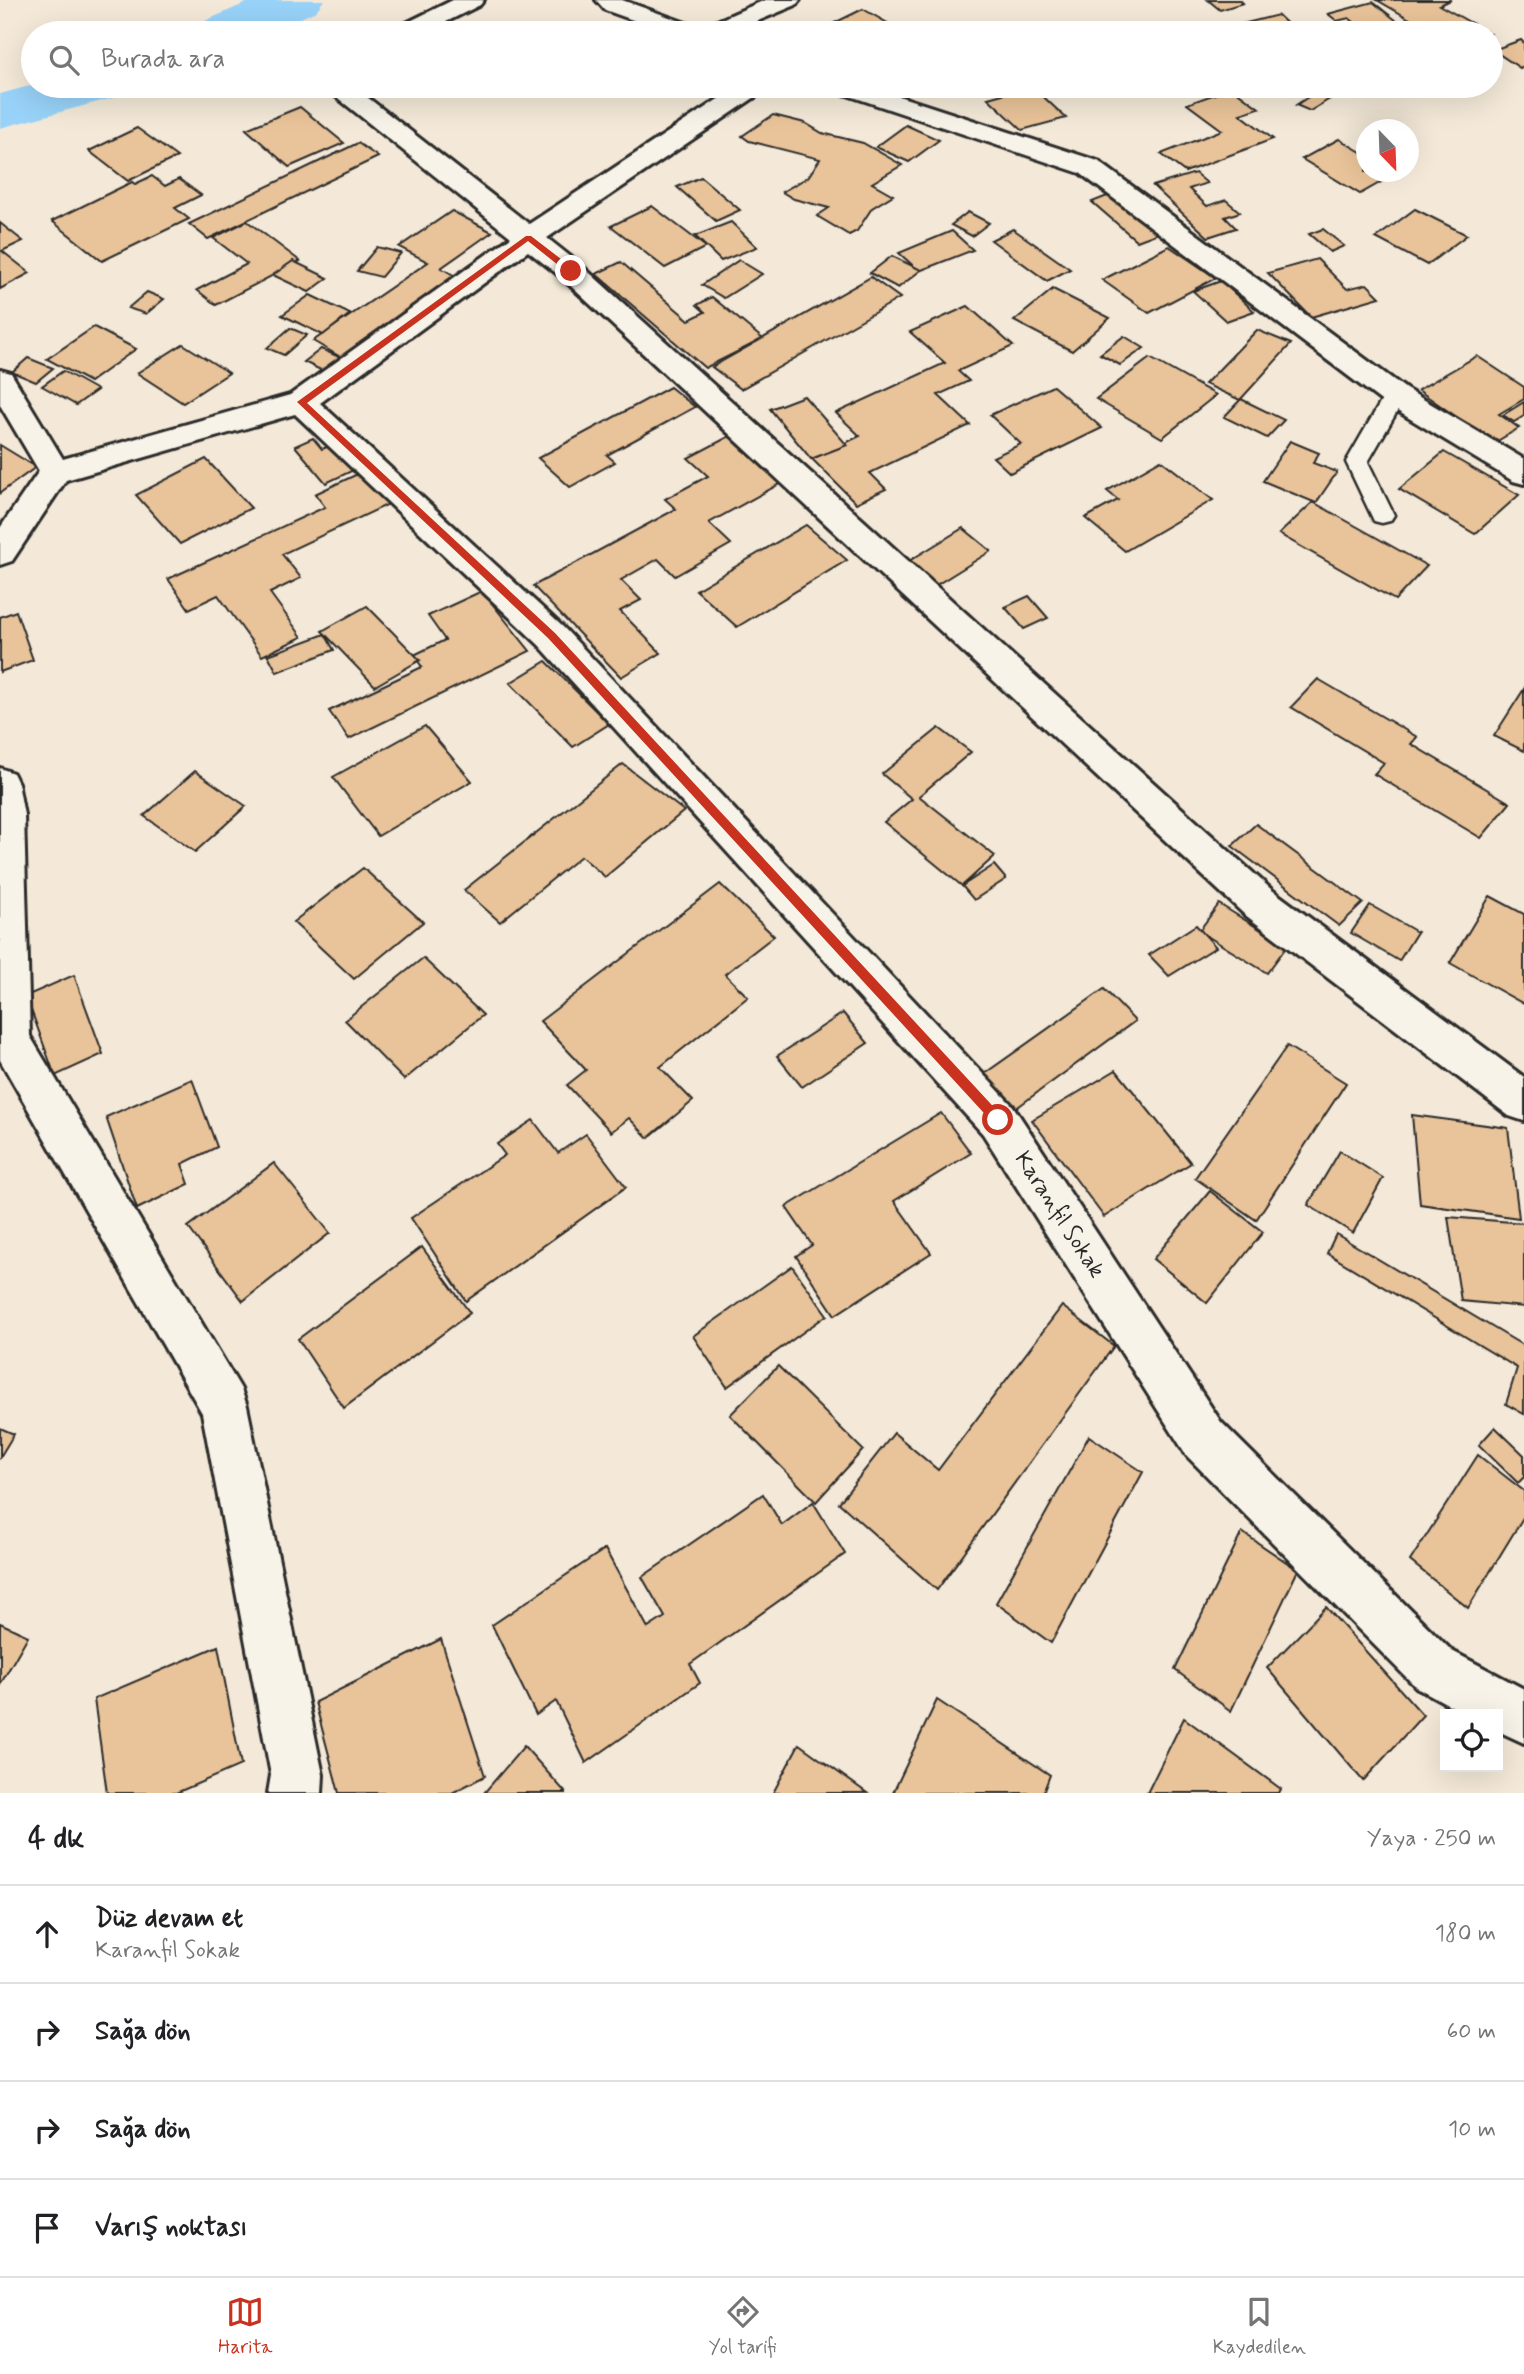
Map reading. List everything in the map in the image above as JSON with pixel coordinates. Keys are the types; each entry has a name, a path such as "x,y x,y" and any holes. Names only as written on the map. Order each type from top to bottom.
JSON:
{"street":[{"path":"429,21 472,0"},
{"path":"608,0 613,5 658,21"},
{"path":"734,21 788,0"},
{"path":"353,98 581,280 1258,902 1524,1102"},
{"path":"0,553 55,471 301,402 528,237 737,98"},
{"path":"880,98 1089,167 1395,396 1524,473"},
{"path":"0,380 55,471"},
{"name":"Karanfil Sokak","path":"301,402 551,636 998,1120 1205,1439 1434,1669 1524,1717"},
{"path":"0,783 5,815 10,1039 224,1406 297,1775 295,1793"}],"lane":[{"path":"1382,515 1357,462 1395,396"}],"building":[{"path":"1208,0 1240,0 1243,3 1220,10"},
{"path":"1377,0 1451,0 1439,5 1468,21 1413,21"},
{"path":"1373,2 1397,21 1353,21 1349,18 1337,21 1328,14"},
{"path":"863,9 884,21 838,21"},
{"path":"1278,15 1284,21 1254,21"},
{"path":"1521,40 1524,43 1524,66 1520,68 1503,57 1503,46"},
{"path":"988,98 1045,98 1066,118 1022,130"},
{"path":"1204,98 1246,98 1259,108 1240,114 1273,139 1185,172 1161,154 1222,130 1187,104"},
{"path":"1307,98 1331,98 1310,111 1296,105"},
{"path":"300,107 344,143 289,167 246,129"},
{"path":"773,115 805,123 822,133 863,143 902,165 872,183 893,195 872,208 857,231 849,235 817,216 829,208 794,199 782,192 808,177 820,159 749,141 742,136"},
{"path":"906,125 939,140 909,162 876,147"},
{"path":"137,128 177,157 128,181 89,151"},
{"path":"1339,139 1356,149 1356,182 1381,182 1360,194 1302,159"},
{"path":"358,143 378,157 208,239 189,224"},
{"path":"1195,173 1207,183 1189,189 1207,206 1226,200 1240,212 1225,217 1236,228 1208,237 1153,186"},
{"path":"152,176 165,186 179,179 201,195 175,208 189,219 102,261 52,221 132,182 135,184"},
{"path":"701,177 740,210 716,221 677,187"},
{"path":"1115,193 1161,232 1137,241 1092,202"},
{"path":"652,206 706,247 665,268 611,226"},
{"path":"1415,209 1467,235 1427,265 1376,238"},
{"path":"452,211 492,232 441,268 459,278 344,359 313,341 428,262 399,247"},
{"path":"968,212 989,223 972,236 951,225"},
{"path":"247,221 300,261 216,305 197,290 247,264 213,238"},
{"path":"731,222 757,247 721,261 695,236"},
{"path":"0,223 23,241 2,251 30,273 0,289"},
{"path":"1013,229 1070,269 1047,281 991,240"},
{"path":"1323,229 1344,246 1330,252 1309,234"},
{"path":"952,231 973,250 919,271 899,253"},
{"path":"1169,246 1216,278 1149,313 1102,280"},
{"path":"377,247 401,253 381,277 357,271"},
{"path":"892,256 921,270 898,288 870,273"},
{"path":"1317,259 1347,289 1367,284 1380,297 1311,317 1268,273"},
{"path":"739,260 762,274 724,298 702,285"},
{"path":"293,261 328,278 309,292 273,275"},
{"path":"621,262 689,320 705,312 697,305 712,297 763,339 705,368 596,274"},
{"path":"871,277 900,298 741,389 712,367"},
{"path":"1221,281 1254,311 1226,321 1193,291"},
{"path":"1053,289 1110,318 1072,351 1014,321"},
{"path":"147,292 164,299 146,314 128,308"},
{"path":"310,295 350,314 323,335 282,315"},
{"path":"968,306 1013,346 958,371 969,381 938,395 970,425 870,473 886,489 856,503 812,459 860,436 836,413 945,363 910,332"},
{"path":"94,327 136,349 90,382 47,359"},
{"path":"290,328 307,335 284,355 267,348"},
{"path":"1257,330 1291,344 1240,400 1205,384"},
{"path":"1124,336 1144,348 1120,365 1100,354"},
{"path":"183,344 229,373 183,403 137,373"},
{"path":"321,349 346,360 329,374 304,362"},
{"path":"1477,356 1524,387 1524,399 1499,414 1519,428 1494,443 1418,390"},
{"path":"28,358 53,368 36,382 12,372"},
{"path":"1150,358 1216,395 1162,438 1096,399"},
{"path":"63,371 97,390 76,405 42,386"},
{"path":"1053,386 1102,428 1010,473 993,457 1021,444 990,415"},
{"path":"670,387 695,407 607,455 615,462 570,487 538,458"},
{"path":"804,396 847,445 811,459 770,409"},
{"path":"1241,399 1284,420 1267,438 1224,417"},
{"path":"1524,402 1524,416 1514,422 1503,415"},
{"path":"730,436 783,482 709,523 731,544 675,576 658,559 621,580 641,600 620,611 661,653 621,677 533,586 676,509 665,499 708,476 688,458"},
{"path":"313,438 322,449 337,443 358,468 326,483 295,446"},
{"path":"1290,441 1319,453 1313,463 1337,472 1316,503 1263,481"},
{"path":"0,445 36,467 0,493"},
{"path":"1444,452 1519,495 1475,534 1399,489"},
{"path":"206,459 251,508 180,544 136,495"},
{"path":"1161,460 1213,500 1125,551 1085,518 1118,500 1107,491"},
{"path":"364,471 391,503 282,554 301,578 270,593 302,637 262,656 218,595 189,609 168,579 325,507 315,494"},
{"path":"1313,502 1427,566 1395,600 1279,534"},
{"path":"806,525 847,560 737,627 696,590"},
{"path":"963,528 991,551 933,587 904,564"},
{"path":"482,591 530,651 349,739 329,711 422,667 414,655 445,640 428,616"},
{"path":"1029,596 1048,618 1024,629 1005,607"},
{"path":"367,606 420,660 375,686 322,631"},
{"path":"16,611 33,660 0,672 0,617"},
{"path":"325,634 334,650 277,672 268,655"},
{"path":"546,661 609,724 573,747 510,683"},
{"path":"1318,679 1417,737 1411,744 1510,803 1481,838 1374,774 1384,763 1291,707"},
{"path":"1524,689 1524,751 1494,736"},
{"path":"425,726 472,781 378,836 333,777"},
{"path":"939,728 971,752 919,796 995,856 962,886 884,822 912,799 882,774"},
{"path":"623,764 684,811 605,877 581,856 500,922 464,890"},
{"path":"195,771 246,806 195,852 144,816"},
{"path":"1256,824 1363,903 1339,926 1232,846"},
{"path":"994,865 1006,879 974,900 962,886"},
{"path":"363,868 423,922 354,979 293,922"},
{"path":"720,884 774,936 725,974 748,997 660,1067 693,1101 648,1138 629,1118 611,1132 567,1085 586,1070 540,1021"},
{"path":"1490,896 1524,914 1524,1004 1450,963"},
{"path":"1219,904 1287,946 1267,973 1199,931"},
{"path":"1370,905 1417,932 1399,961 1351,933"},
{"path":"1196,925 1216,947 1169,976 1149,955"},
{"path":"423,958 483,1015 404,1080 345,1020"},
{"path":"74,975 103,1054 55,1076 26,996"},
{"path":"1104,989 1135,1021 1015,1109 984,1074"},
{"path":"843,1013 868,1043 802,1087 777,1056"},
{"path":"1287,1046 1346,1083 1256,1220 1195,1178"},
{"path":"1116,1070 1191,1163 1104,1217 1032,1120"},
{"path":"192,1079 217,1147 182,1164 189,1184 137,1209 106,1117"},
{"path":"941,1113 971,1153 894,1201 931,1253 835,1315 796,1256 812,1245 786,1207"},
{"path":"1412,1115 1508,1128 1519,1218 1420,1204"},
{"path":"533,1120 558,1153 586,1134 626,1187 466,1301 411,1218 505,1155 497,1144"},
{"path":"1340,1151 1383,1178 1353,1233 1308,1205"},
{"path":"274,1163 330,1233 243,1301 188,1227"},
{"path":"1210,1191 1263,1232 1207,1303 1153,1259"},
{"path":"1448,1217 1524,1223 1524,1307 1461,1301"},
{"path":"1336,1234 1524,1346 1524,1414 1506,1404 1517,1368 1327,1253"},
{"path":"422,1247 470,1313 344,1408 298,1339"},
{"path":"792,1266 827,1315 727,1387 693,1336"},
{"path":"1062,1306 1114,1346 937,1590 839,1503 894,1433 938,1470"},
{"path":"778,1366 863,1450 816,1502 730,1415"},
{"path":"1495,1427 1524,1455 1524,1477 1518,1483 1479,1445"},
{"path":"0,1428 14,1434 0,1457"},
{"path":"1089,1436 1143,1472 1051,1643 996,1603"},
{"path":"1478,1455 1524,1491 1524,1516 1468,1608 1410,1561"},
{"path":"763,1494 782,1525 813,1502 845,1554 690,1664 700,1683 586,1763 556,1701 536,1715 492,1625 605,1549 648,1628 665,1617 642,1577"},
{"path":"1242,1532 1298,1570 1231,1711 1175,1670"},
{"path":"1326,1607 1423,1715 1363,1781 1267,1668"},
{"path":"0,1623 28,1636 0,1685"},
{"path":"441,1639 485,1776 452,1793 339,1793 315,1702"},
{"path":"218,1646 241,1765 176,1793 107,1793 94,1699"},
{"path":"937,1700 1050,1775 1043,1793 893,1793"},
{"path":"1184,1718 1281,1789 1279,1793 1147,1793"},
{"path":"799,1744 867,1793 773,1793"},
{"path":"524,1746 566,1793 484,1793"}],"waterway":[{"path":"251,21 297,0"},
{"path":"0,111 48,98"}],"route":[{"path":"571,271 528,237 301,402 551,636 998,1120"}]}
